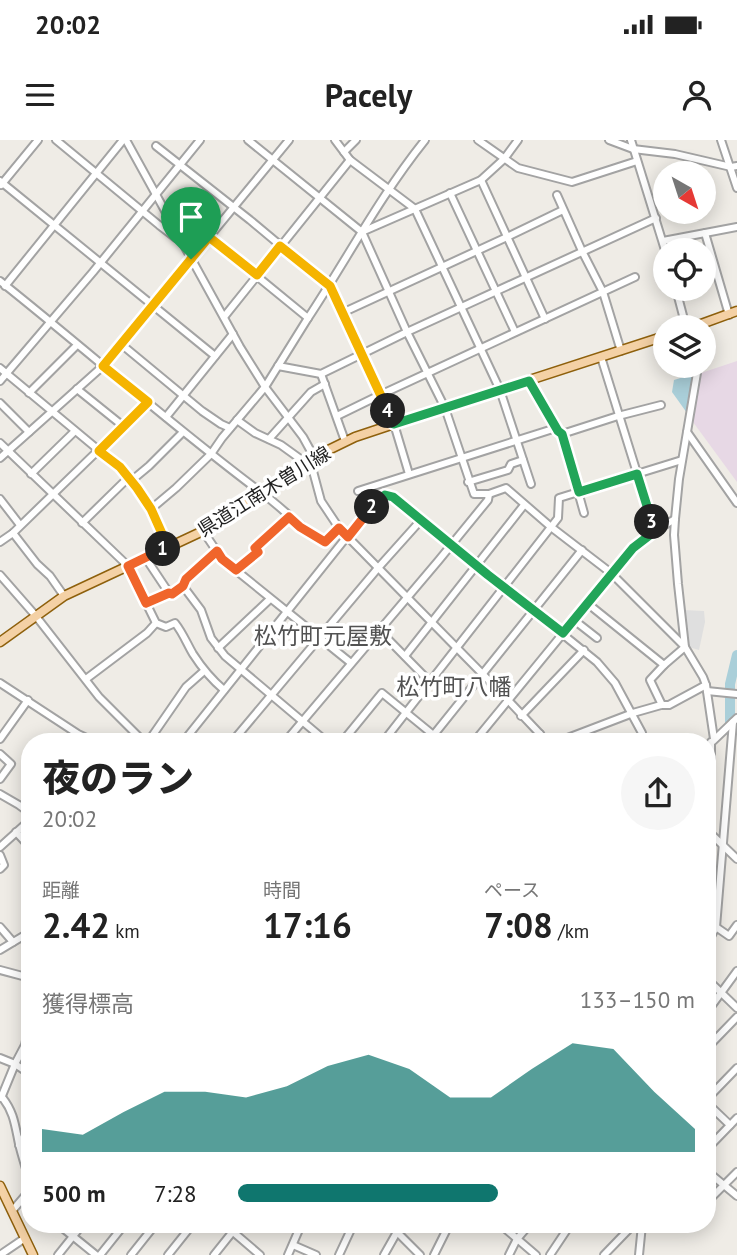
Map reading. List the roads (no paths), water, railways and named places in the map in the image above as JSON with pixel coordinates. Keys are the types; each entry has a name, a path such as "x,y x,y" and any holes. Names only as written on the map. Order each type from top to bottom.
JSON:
{"main road":[{"path":"716,319 733,313"},
{"name":"県道江南木曽川線","path":"0,642 64,596 203,531 309,461 345,442 653,341"},
{"path":"0,1186 21,1230"},
{"path":"23,1233 33,1255"}],"street":[{"path":"38,140 1,184 215,356"},
{"path":"56,140 142,212 181,239"},
{"path":"339,528 325,542 300,527 262,493 240,478 3,284 125,140 233,334 265,387 303,437 321,501 339,528 539,733"},
{"path":"0,381 51,323 200,140"},
{"path":"248,140 362,232 444,408 474,494 489,494 506,488 611,573 685,647 706,688 710,733"},
{"path":"0,458 103,366 289,140"},
{"path":"335,140 350,160 415,209 500,390 531,484"},
{"path":"344,152 356,140"},
{"path":"151,509 211,454 265,387 400,172 425,140"},
{"path":"478,140 517,168 572,182 637,161"},
{"path":"362,232 481,180 504,159 518,140"},
{"path":"609,140 634,149 675,154 734,167"},
{"path":"631,140 653,209"},
{"path":"721,140 734,167 737,188"},
{"path":"156,146 330,286 394,424 409,474"},
{"path":"224,317 350,160"},
{"path":"481,180 545,319"},
{"path":"450,193 515,332"},
{"path":"557,195 603,292 621,351"},
{"path":"342,313 563,209"},
{"path":"278,366 321,374 653,219"},
{"path":"679,238 737,227"},
{"path":"705,233 733,313"},
{"path":"209,237 308,318"},
{"path":"337,416 635,277"},
{"path":"166,417 233,334"},
{"path":"121,344 202,411 230,428"},
{"path":"29,393 77,345"},
{"path":"601,357 655,531"},
{"path":"0,368 120,467 151,509 168,547"},
{"path":"321,374 345,442"},
{"path":"685,647 676,559 675,519 696,378"},
{"path":"529,381 562,434 584,513"},
{"path":"269,439 311,392 325,384"},
{"path":"78,389 123,426"},
{"path":"0,542 13,533 148,402"},
{"path":"0,403 29,432"},
{"path":"562,434 661,405"},
{"path":"237,420 255,433 274,440 299,458 309,461"},
{"path":"358,491 556,428"},
{"path":"31,474 75,431"},
{"path":"82,523 149,466 183,432"},
{"path":"687,432 737,502"},
{"path":"0,443 128,566 156,623 166,627 176,623 207,676 224,690"},
{"path":"468,482 508,470 511,464 523,460"},
{"path":"390,733 551,527 558,517 559,498 682,460"},
{"path":"293,733 488,500 489,494"},
{"path":"190,733 369,509 385,495 393,497 597,662 615,683 642,733"},
{"path":"0,499 20,526"},
{"path":"405,656 524,505"},
{"path":"236,570 258,552 255,548 289,517"},
{"path":"481,733 633,548 675,519"},
{"path":"239,733 421,520"},
{"path":"203,531 222,559 351,663"},
{"path":"13,533 64,596"},
{"path":"436,733 582,550"},
{"path":"146,603 172,594 183,586 186,579 217,551"},
{"path":"145,558 169,593"},
{"path":"0,575 36,615 107,705 137,733"},
{"path":"183,586 201,610 206,628 225,656 317,733"},
{"path":"218,648 270,599"},
{"path":"587,603 664,664"},
{"path":"574,620 597,638"},
{"path":"86,679 139,640 156,623"},
{"path":"379,630 430,682"},
{"path":"662,705 650,680 685,647"},
{"path":"521,716 584,650"},
{"path":"153,733 186,687 204,671"},
{"path":"0,683 77,733"},
{"path":"580,733 633,713 669,705 706,688 732,693"},
{"path":"349,733 382,693 431,733"},
{"path":"0,739 28,700"},
{"path":"716,738 733,722"},
{"path":"716,884 733,722"},
{"path":"0,754 11,764 0,779"},
{"path":"728,782 737,772"},
{"path":"0,794 21,806"},
{"path":"0,847 21,828"},
{"path":"16,832 21,837"},
{"path":"716,838 737,859"},
{"path":"0,855 4,865 0,869"},
{"path":"716,927 729,936 737,925"},
{"path":"0,927 13,942"},
{"path":"0,950 21,937"},
{"path":"0,970 21,976"},
{"path":"716,1000 737,971"},
{"path":"716,988 737,1008"},
{"path":"716,1039 737,1017"},
{"path":"21,1053 1,1098 10,1107 15,1119 21,1152"},
{"path":"0,1058 21,1068"},
{"path":"716,1091 737,1068"},
{"path":"716,1110 730,1125"},
{"path":"716,1140 737,1118"},
{"path":"19,1145 21,1141"},
{"path":"716,1193 737,1172"},
{"path":"716,1178 737,1196"},
{"path":"12,1211 21,1204"},
{"path":"69,1233 98,1255 117,1233"},
{"path":"58,1255 75,1233"},
{"path":"131,1255 149,1233"},
{"path":"169,1255 186,1233"},
{"path":"214,1255 231,1233"},
{"path":"240,1233 260,1255"},
{"path":"288,1255 298,1233"},
{"path":"339,1255 349,1233"},
{"path":"384,1255 396,1233"},
{"path":"398,1233 420,1255"},
{"path":"434,1255 445,1233"},
{"path":"510,1233 536,1255"},
{"path":"509,1255 522,1233"},
{"path":"550,1255 565,1233"},
{"path":"604,1255 625,1233"},
{"path":"639,1255 641,1233"},
{"path":"0,1255 25,1238"},
{"path":"293,1245 316,1255"}],"water":[{"path":"692,378 687,413 672,392 674,380"}],"waterway":[{"path":"730,731 730,684 737,655"}],"district":[{"name":"松竹町元屋敷","path":"323,635"},
{"name":"松竹町八幡","path":"454,686"}]}
